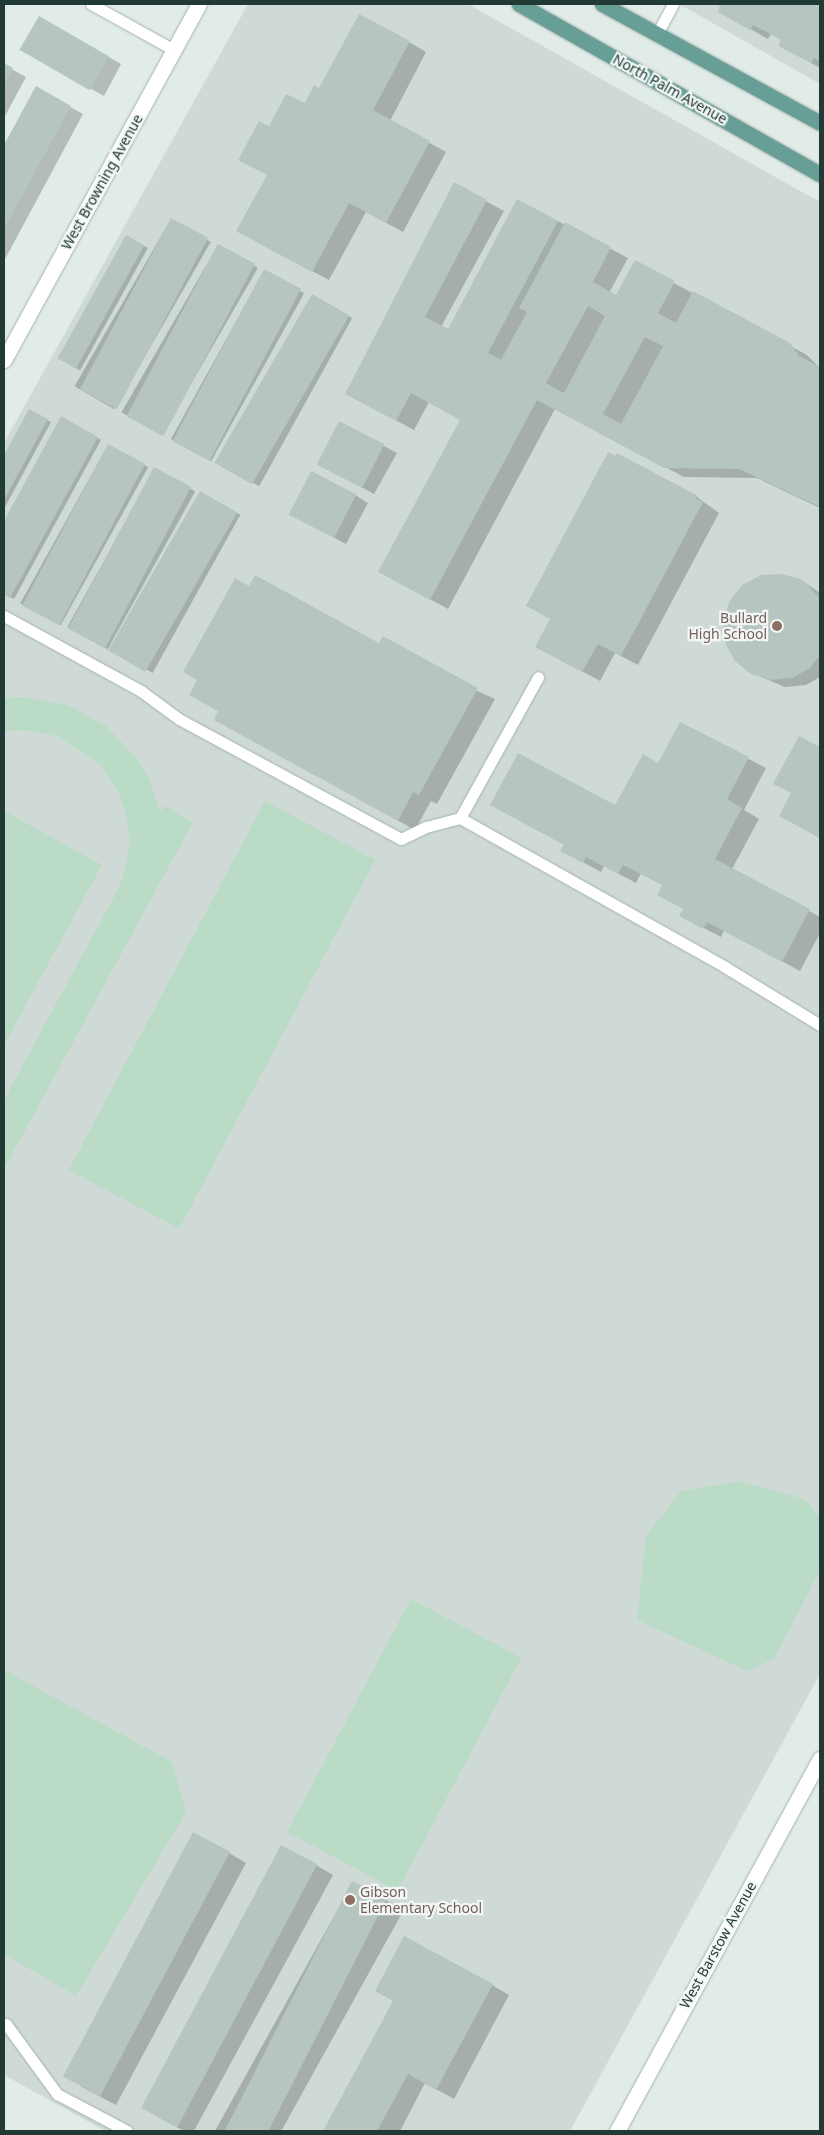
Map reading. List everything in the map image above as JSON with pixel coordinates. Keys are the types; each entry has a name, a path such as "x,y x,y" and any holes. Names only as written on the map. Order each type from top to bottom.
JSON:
{"main road":[{"name":"North Palm Avenue","path":"519,4 819,172"},
{"path":"602,4 820,123"}],"street":[{"name":"West Browning Avenue","path":"4,360 199,4"},
{"name":"West Barstow Avenue","path":"617,2131 820,1759"}],"lane":[{"path":"91,4 174,50"},
{"path":"657,34 673,4"},
{"path":"4,616 141,690 179,719 401,839 426,827 460,818 725,967 820,1025"},
{"path":"460,818 538,677"},
{"path":"6,2024 57,2094 127,2131"}],"shaded area":[{"name":"Bullard High School","path":"248,4 468,4 820,202 820,1674 570,2131 105,2131 4,2075 4,443"},
{"path":"679,4 820,4 820,84"}],"green space":[{"path":"24,697 68,705 107,727 138,760 149,779 160,812 164,806 193,822 4,1169 4,1100 116,893 123,878 130,844 125,809 119,793 100,764 57,736 23,730 4,731 4,698"},
{"path":"265,801 375,860 179,1229 69,1170"},
{"path":"4,811 102,865 4,1045"},
{"path":"739,1481 804,1499 820,1517 820,1570 774,1659 747,1671 637,1620 646,1536 681,1491"},
{"path":"411,1599 521,1658 397,1891 287,1832"},
{"path":"4,1670 172,1762 186,1812 76,1996 4,1954"}],"building":[{"path":"716,4 820,4 820,61 814,58 811,63 778,46 781,39 753,25 750,30 718,12 720,6"},
{"path":"359,14 410,41 373,110 430,141 386,223 349,203 312,272 236,231 267,175 238,160 259,121 269,126 286,94 305,103 314,85 319,88"},
{"path":"39,16 109,56 90,90 20,50"},
{"path":"4,63 13,68 4,86"},
{"path":"36,86 71,106 4,229 4,145"},
{"path":"454,182 487,200 425,317 448,329 517,199 558,221 488,353 501,360 527,312 519,308 565,222 611,247 593,282 616,295 635,260 675,281 658,313 676,323 693,291 790,343 799,356 820,367 820,507 739,469 664,468 537,400 430,600 378,572 460,420 411,393 396,421 345,394","holes":["588,306 605,316 564,393 546,383","645,337 663,346 621,424 603,414"]},
{"path":"171,218 208,238 117,409 80,389"},
{"path":"126,235 144,245 76,369 58,358"},
{"path":"218,244 255,264 164,436 126,416"},
{"path":"264,269 301,289 210,461 172,441"},
{"path":"312,294 349,316 252,484 214,463"},
{"path":"29,409 48,419 4,500 4,455"},
{"path":"61,416 98,437 10,598 4,595 4,521"},
{"path":"339,421 384,444 362,488 317,465"},
{"path":"108,444 145,464 59,625 22,606"},
{"path":"608,452 616,456 617,453 698,496 696,499 703,502 621,656 598,644 582,672 535,647 550,619 526,606"},
{"path":"154,467 191,487 105,648 68,629"},
{"path":"311,471 356,494 334,538 289,515"},
{"path":"200,491 237,512 145,672 108,650"},
{"path":"781,574 801,579 820,598 820,655 810,668 792,678 771,680 751,674 735,661 725,643 723,622 729,602 742,585 761,575"},
{"path":"255,575 379,643 383,636 478,688 419,795 413,792 398,821 214,720 218,711 189,695 197,680 183,672 235,578 249,586"},
{"path":"680,722 749,757 727,799 742,808 715,859 810,909 782,962 707,922 703,929 679,916 683,909 657,895 662,885 623,865 618,874 586,857 583,863 560,851 564,845 490,805 518,753 615,805 643,754 658,763"},
{"path":"799,736 820,747 820,838 779,816 791,793 773,784"},
{"path":"193,1832 230,1852 100,2096 63,2077"},
{"path":"281,1845 317,1864 177,2127 141,2108"},
{"path":"352,1881 387,1899 268,2131 225,2131"},
{"path":"404,1936 493,1984 436,2090 408,2074 377,2131 323,2131 393,2001 375,1991"}],"place":[{"name":"Bullard High School","path":"777,626"},
{"name":"Gibson Elementary School","path":"350,1900"}]}
